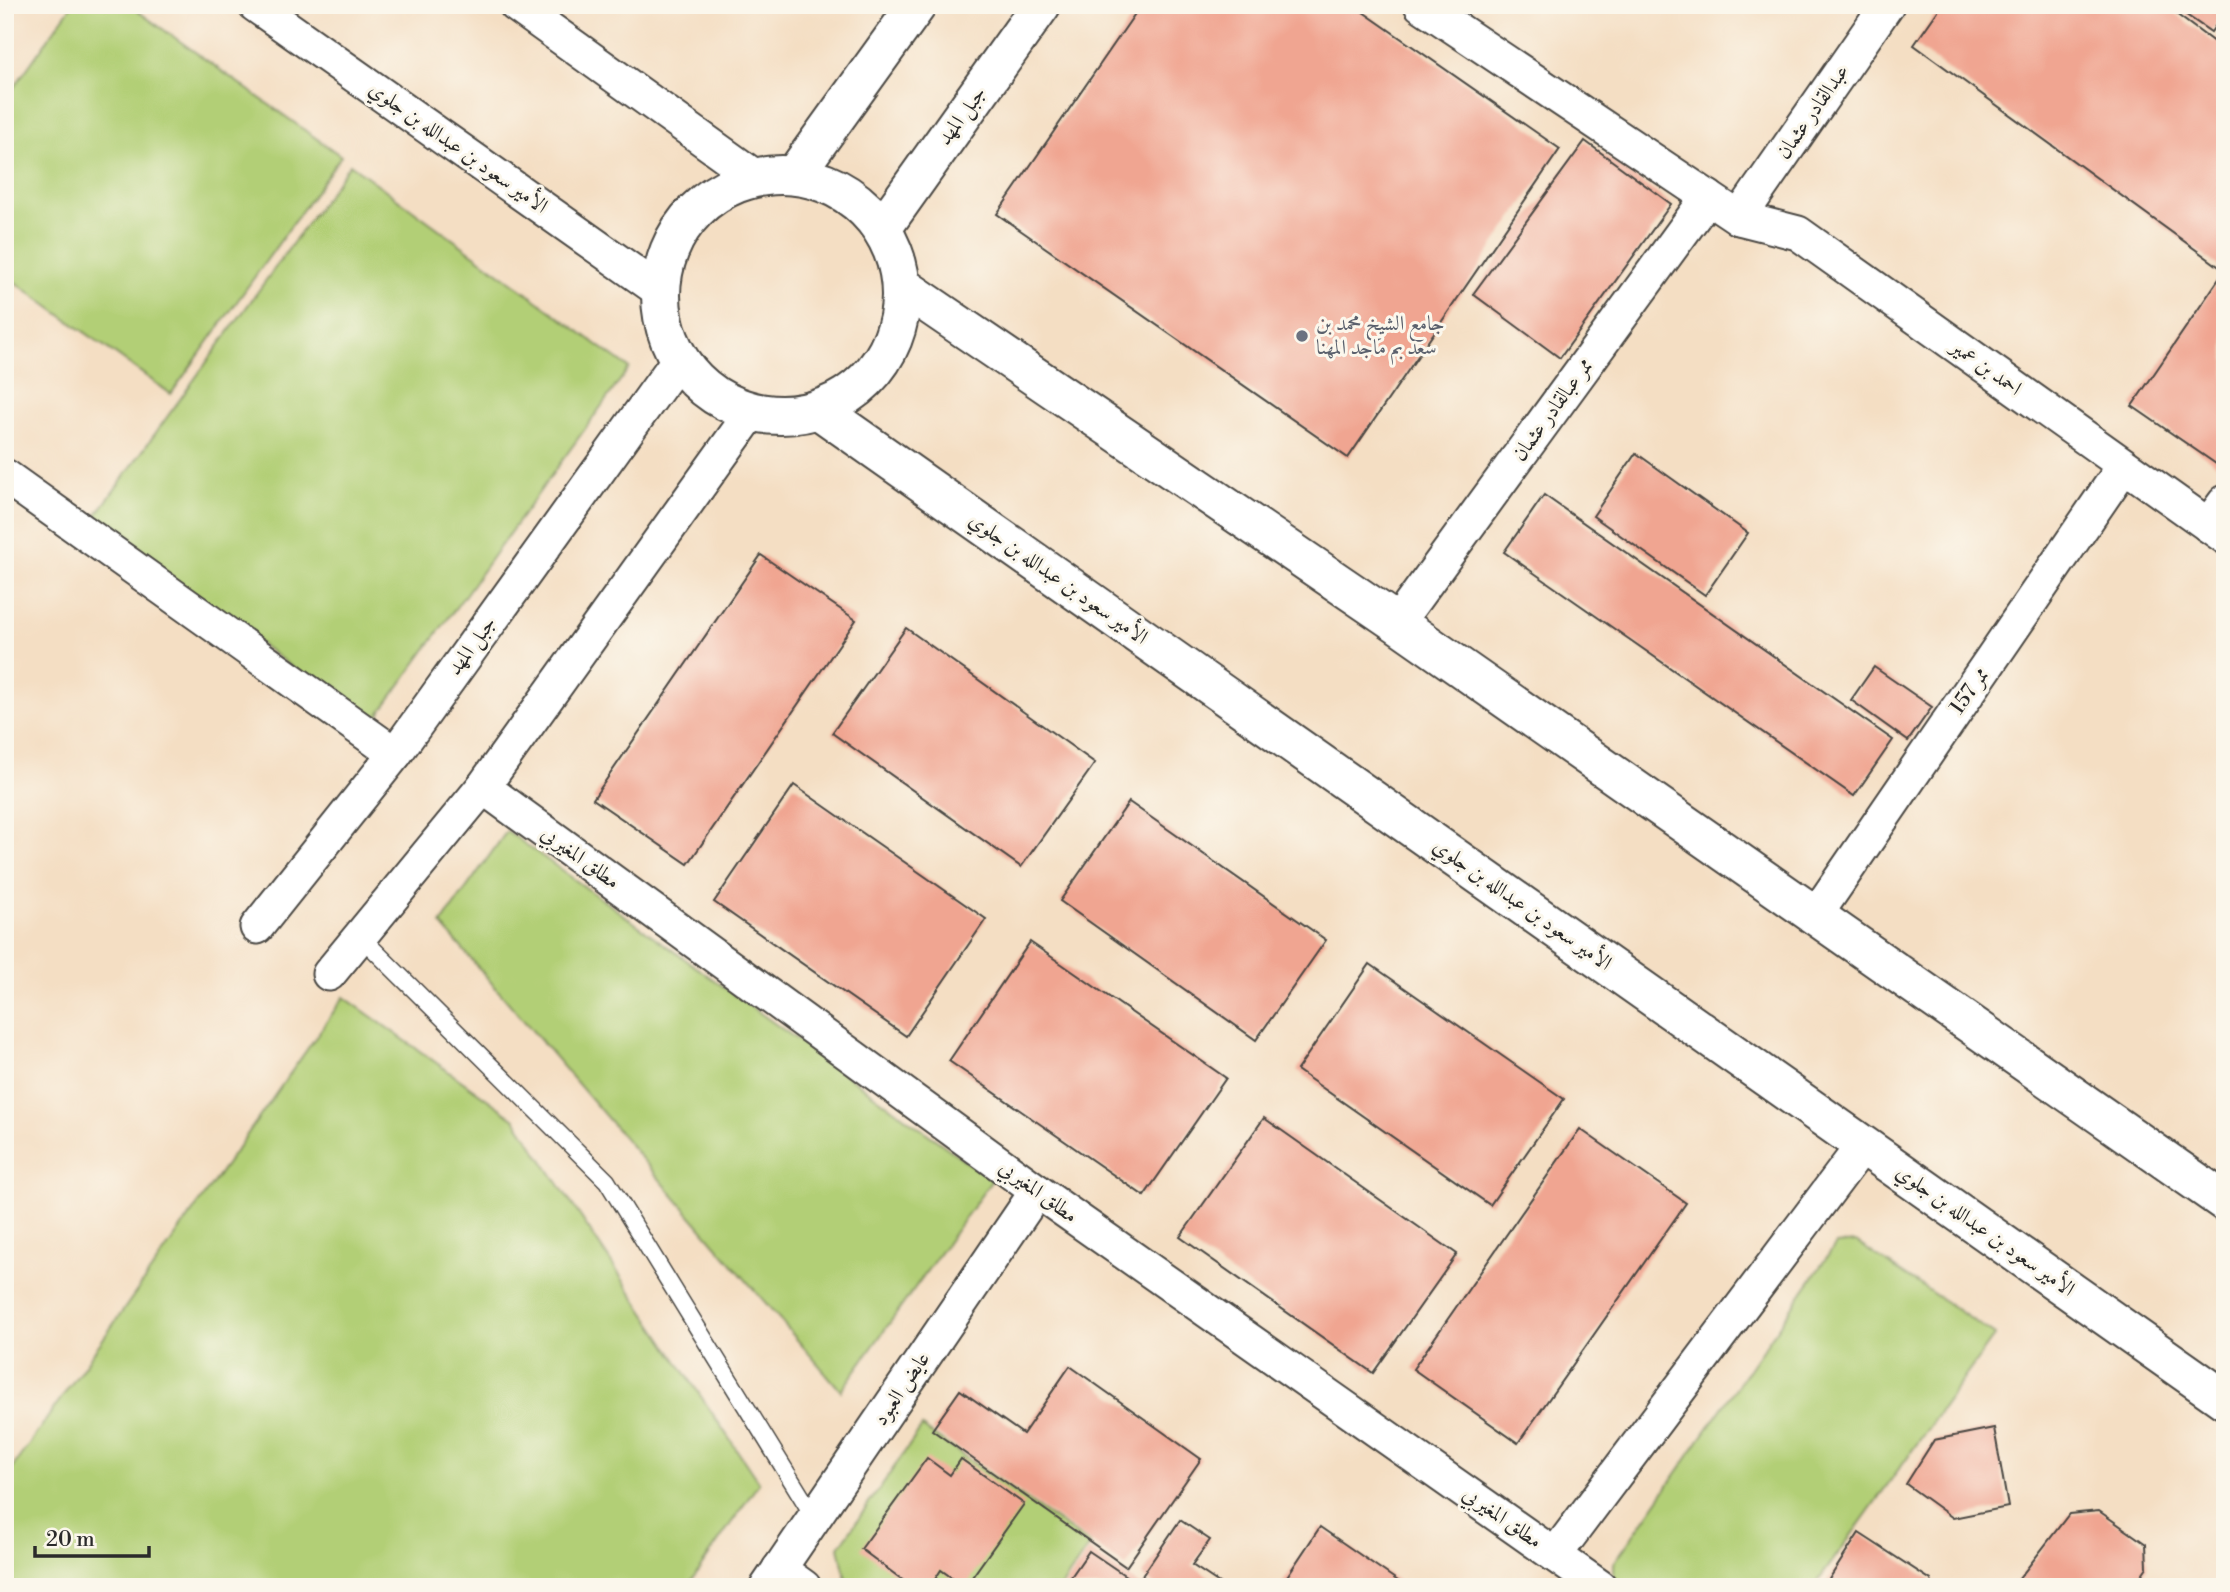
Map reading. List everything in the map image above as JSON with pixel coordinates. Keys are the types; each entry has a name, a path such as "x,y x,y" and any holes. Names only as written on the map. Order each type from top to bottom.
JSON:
{"main road":[{"path":"795,174 917,5"},
{"name":"جبل المهد","path":"883,227 1041,5"},
{"path":"795,174 827,182 854,198 883,227 894,251 902,286 898,326 882,363 854,392 819,410 785,416 752,412 723,401 699,383 679,359 665,327 660,291 668,252 687,218 717,191 754,176 795,174"},
{"path":"902,286 1397,623 2225,1202"},
{"name":"الأمير سعود بن عبدالله بن جلوي","path":"819,410 2225,1400"}],"street":[{"name":"الأمير سعود بن عبدالله بن جلوي","path":"255,5 660,291"},
{"path":"516,5 754,176"},
{"name":"احمد بن عمير","path":"1421,5 1739,218 1798,233 2124,466 2219,522"},
{"name":"عبدالقادر عثمان","path":"1739,218 1887,5"},
{"name":"ممر عبالقادر عثمان","path":"1397,623 1709,198"},
{"name":"جبل المهد","path":"257,927 394,754 679,359"},
{"path":"329,974 359,934 483,787 752,412"},
{"name":"ممر 157","path":"1815,916 2124,466"},
{"path":"5,476 394,754"},
{"name":"مطلق المغيربي","path":"483,787 1037,1191 1600,1587"},
{"path":"1555,1555 1863,1145"},
{"name":"عايض العبود","path":"783,1581 814,1517 1037,1191"}],"lane":[{"path":"359,934 607,1181 814,1517"}],"green space":[{"path":"72,5 129,5 341,156 171,394 5,275 5,100"},
{"path":"350,164 629,368 371,725 92,521"},
{"path":"507,831 992,1180 841,1391 441,924"},
{"path":"344,997 515,1119 759,1483 687,1587 5,1587 5,1478"},
{"path":"1856,1242 1995,1335 1814,1587 1625,1587 1614,1578 1614,1563 1836,1244"},
{"path":"922,1427 1090,1544 1061,1587 855,1587 846,1580 839,1547"}],"building":[{"name":"جامع الشيخ محمد بن سعد بم ماجد المهنا","path":"1141,5 1353,5 1560,149 1348,458 997,214"},
{"path":"1942,5 2164,5 2214,42 2225,28 2225,271 1914,45"},
{"path":"2172,5 2225,5 2225,12 2211,32"},
{"path":"1585,141 1671,204 1560,358 1473,294"},
{"path":"2221,276 2225,279 2225,463 2222,468 2132,406"},
{"path":"1636,453 1748,533 1705,595 1593,516"},
{"path":"1544,495 1893,740 1854,796 1504,552"},
{"path":"761,555 856,620 688,864 593,799"},
{"path":"906,628 1095,763 1021,867 832,733"},
{"path":"1874,667 1932,707 1908,741 1851,700"},
{"path":"794,785 986,919 906,1036 714,902"},
{"path":"1129,802 1326,940 1256,1040 1060,901"},
{"path":"1030,942 1226,1078 1144,1196 949,1061"},
{"path":"1370,964 1564,1099 1490,1205 1297,1070"},
{"path":"1264,1118 1457,1254 1373,1373 1180,1237"},
{"path":"1580,1129 1686,1203 1518,1443 1413,1369"},
{"path":"1070,1366 1201,1459 1126,1567 932,1430 960,1390 1023,1434"},
{"path":"1994,1428 2008,1507 1953,1518 1906,1484 1934,1440"},
{"path":"927,1458 950,1475 961,1459 1024,1504 965,1587 941,1570 930,1587 912,1587 861,1549"},
{"path":"2099,1511 2146,1544 2147,1567 2133,1587 2010,1587 2069,1514"},
{"path":"1180,1520 1210,1540 1192,1565 1225,1587 1158,1587 1142,1576"},
{"path":"1320,1527 1398,1581 1395,1587 1280,1587"},
{"path":"1859,1533 1931,1580 1933,1587 1824,1587"},
{"path":"1089,1551 1142,1587 1064,1587"}],"place":[{"name":"جامع الشيخ محمد بن سعد بم ماجد المهنا","path":"1302,336"}]}
